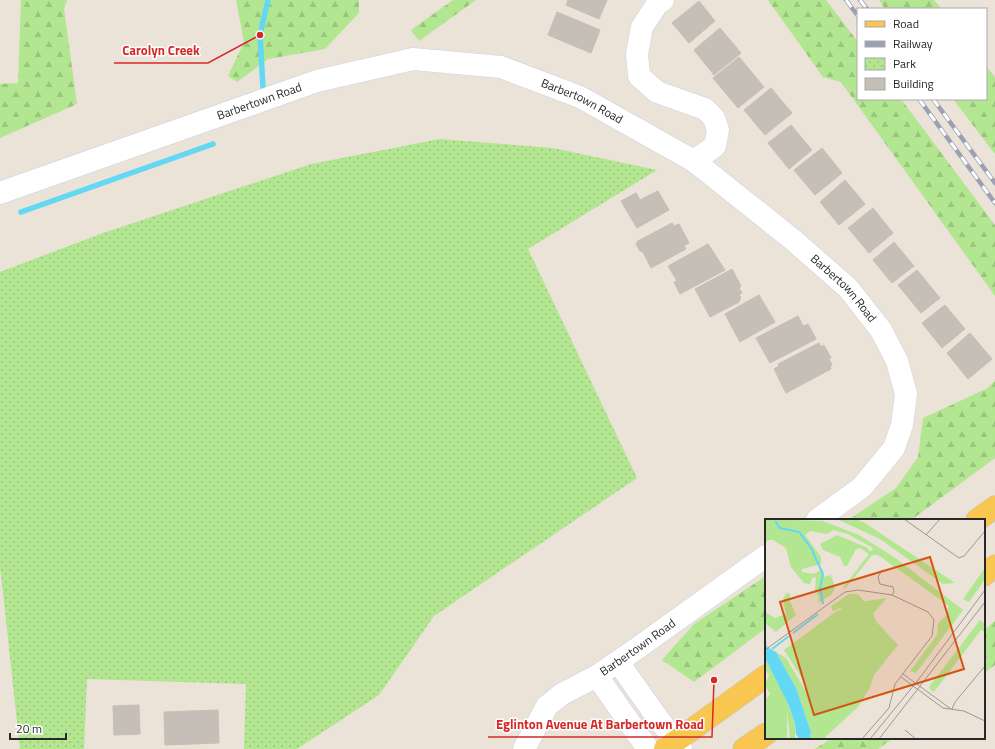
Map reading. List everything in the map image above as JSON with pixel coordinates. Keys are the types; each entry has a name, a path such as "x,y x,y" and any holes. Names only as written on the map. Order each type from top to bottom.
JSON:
{"main road":[{"path":"978,519 995,507"},
{"path":"985,574 995,566"},
{"path":"674,746 765,677"},
{"path":"744,749 765,735"}],"street":[{"path":"663,0 658,3 642,27 638,54 639,76 657,92 705,109 714,118 718,130 715,146 694,161"},
{"name":"Barbertown Road","path":"0,193 318,81 413,59 501,67 580,97 694,161 792,238 848,288 881,330 897,360 906,394 902,424 894,448 862,487 818,519"},
{"name":"Barbertown Road","path":"524,749 547,706 562,694 597,676 618,662 765,557"},
{"path":"618,662 674,746"},
{"path":"597,676 648,749"}],"green space":[{"path":"21,0 67,0 64,9 77,104 0,138 0,84 18,83"},
{"path":"236,0 359,0 359,13 325,49 268,59 237,82 228,76 244,42"},
{"path":"453,0 476,0 419,41 411,30"},
{"path":"768,0 826,0 857,41 857,100 902,100 995,225 995,296 841,82 823,77"},
{"path":"879,0 934,0 941,8 884,8"},
{"path":"987,67 995,77 995,154 954,100 987,100"},
{"path":"440,139 553,148 657,170 528,249 637,478 434,616 379,695 297,749 244,749 246,684 87,679 84,749 20,749 0,566 0,272 103,233 311,164"},
{"path":"995,381 995,458 912,519 850,519 896,488 918,457 923,418 986,389"},
{"path":"765,577 765,629 694,682 662,660 694,624"},
{"path":"995,621 995,665 985,672 985,629"},
{"path":"830,739 893,739 878,749 815,749"}],"building":[{"path":"568,0 607,0 599,19 566,5"},
{"path":"699,1 715,21 689,43 672,23"},
{"path":"557,12 600,30 591,53 548,35"},
{"path":"720,28 741,53 714,75 694,50"},
{"path":"739,57 764,87 738,108 713,78"},
{"path":"771,88 792,113 765,135 744,110"},
{"path":"791,125 812,150 789,169 768,143"},
{"path":"822,148 842,173 815,195 794,170"},
{"path":"845,180 865,204 839,225 820,202"},
{"path":"658,191 669,210 637,228 621,201 636,193 640,200"},
{"path":"873,208 893,233 869,253 848,228"},
{"path":"672,223 674,226 679,224 689,243 684,246 686,249 651,268 643,252 640,251 636,244 638,241"},
{"path":"894,242 914,266 892,283 873,260"},
{"path":"708,244 725,270 680,294 674,282 677,281 668,266"},
{"path":"732,269 741,286 739,288 742,293 739,295 741,297 739,302 710,317 695,289"},
{"path":"917,270 940,298 921,313 898,285"},
{"path":"759,295 775,322 740,342 725,314"},
{"path":"945,305 965,329 942,348 922,323"},
{"path":"798,316 804,326 808,324 816,339 770,363 756,338"},
{"path":"970,333 992,359 968,379 947,353"},
{"path":"819,343 821,347 824,345 831,358 829,359 832,365 830,366 831,369 786,393 774,369 779,366 778,364"},
{"path":"139,705 140,734 114,735 113,706"},
{"path":"218,710 219,743 165,745 164,712"}],"waterway":[{"path":"263,88 260,35 268,0"},
{"path":"21,212 213,144"}],"railway":[{"path":"846,0 857,15"},
{"path":"860,0 866,8"},
{"path":"920,100 995,203"},
{"path":"934,100 995,183"}],"place":[{"name":"Carolyn Creek","path":"260,35"},
{"name":"Eglinton Avenue At Barbertown Road","path":"714,680"}]}
